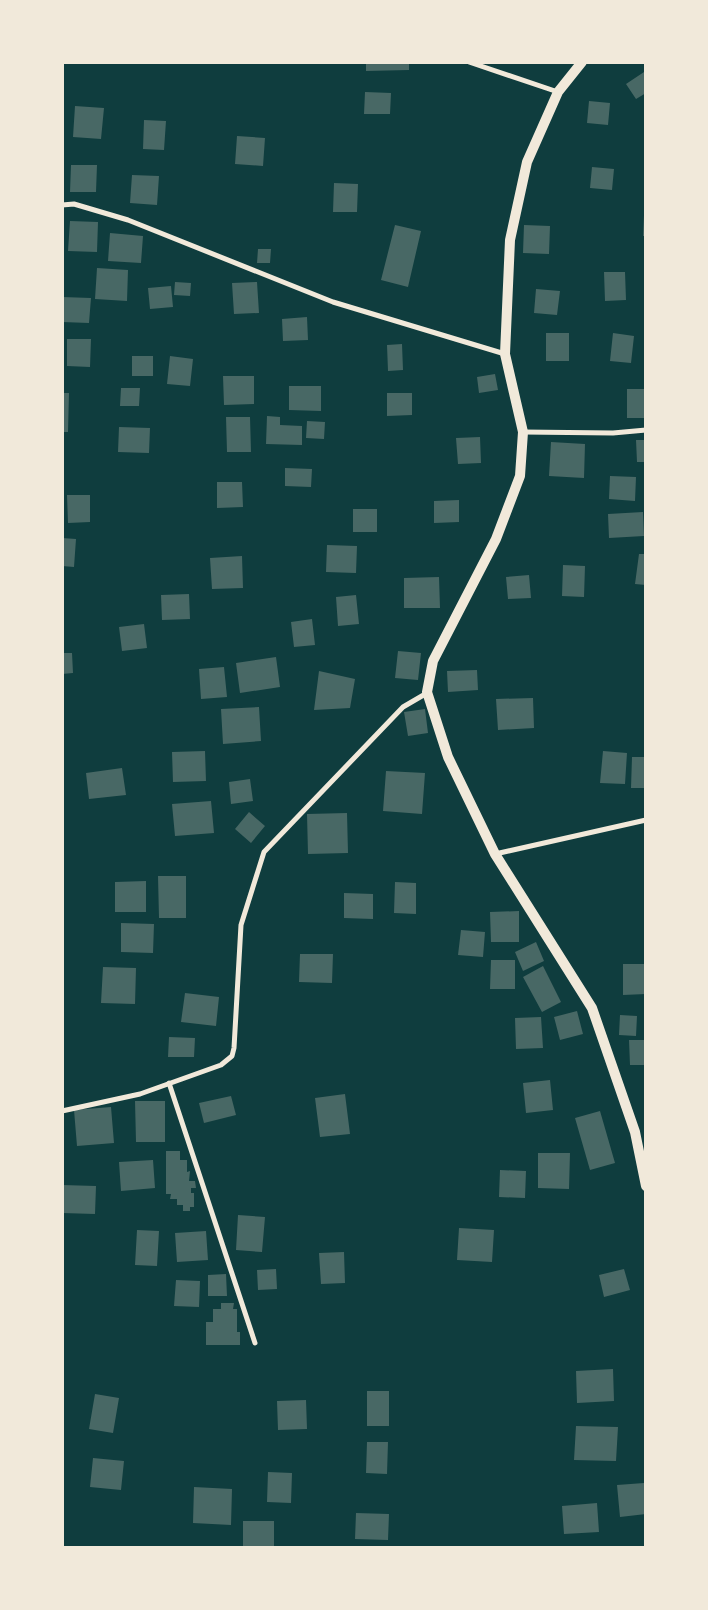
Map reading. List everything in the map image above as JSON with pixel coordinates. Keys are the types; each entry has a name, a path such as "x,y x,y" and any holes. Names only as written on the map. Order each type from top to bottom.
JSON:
{"main road":[{"path":"582,62 558,92 527,162 510,240 505,354 523,432 520,476 496,539 433,661 427,692 448,757 495,854 592,1008 635,1132 646,1186"}],"street":[{"path":"469,62 558,92"},
{"path":"62,205 74,204 128,220 332,302 505,354"},
{"path":"523,432 613,433 646,430"},
{"path":"62,1111 140,1094 221,1065 232,1056 241,925 264,852 403,707 427,692"},
{"path":"495,854 646,820"},
{"path":"169,1084 255,1343"}],"building":[{"path":"366,62 409,62 409,70 366,71"},
{"path":"644,72 646,93 636,99 626,84"},
{"path":"365,92 391,93 390,114 364,114"},
{"path":"589,101 610,103 608,125 587,123"},
{"path":"75,106 104,108 101,139 73,137"},
{"path":"144,120 166,121 164,150 143,149"},
{"path":"237,136 265,138 263,166 235,164"},
{"path":"71,165 97,165 96,192 70,192"},
{"path":"592,167 614,169 612,190 590,188"},
{"path":"132,175 159,176 157,205 130,203"},
{"path":"334,183 358,184 357,212 333,212"},
{"path":"644,215 646,215 646,236 643,236"},
{"path":"70,221 98,222 97,252 68,251"},
{"path":"395,225 421,231 408,287 381,280"},
{"path":"524,225 550,226 549,254 523,253"},
{"path":"110,233 143,236 141,263 108,261"},
{"path":"258,249 271,249 270,263 257,263"},
{"path":"97,268 128,270 127,301 95,299"},
{"path":"604,272 625,272 626,300 605,301"},
{"path":"175,282 191,283 190,296 174,295"},
{"path":"257,282 259,313 234,314 232,283"},
{"path":"171,286 173,307 150,309 148,288"},
{"path":"536,289 560,291 557,315 534,313"},
{"path":"62,297 91,298 89,323 62,322"},
{"path":"307,317 308,340 283,341 282,319"},
{"path":"546,333 569,333 569,361 546,361"},
{"path":"613,333 634,336 631,363 610,361"},
{"path":"67,339 91,339 90,367 67,366"},
{"path":"402,344 403,370 388,371 387,345"},
{"path":"132,356 153,356 153,376 132,376"},
{"path":"170,356 193,359 190,386 167,384"},
{"path":"495,374 498,390 479,393 477,377"},
{"path":"223,376 254,376 254,404 224,405"},
{"path":"289,386 321,386 321,411 289,410"},
{"path":"121,388 140,388 139,406 120,406"},
{"path":"627,389 646,389 646,418 627,418"},
{"path":"62,393 69,393 68,432 62,432"},
{"path":"387,393 412,393 412,415 387,416"},
{"path":"267,416 280,417 280,425 302,426 302,445 266,444"},
{"path":"226,417 250,417 251,452 227,452"},
{"path":"307,421 325,422 324,439 306,438"},
{"path":"119,427 150,428 149,453 118,452"},
{"path":"480,437 481,463 458,464 456,438"},
{"path":"636,440 646,440 646,462 637,462"},
{"path":"551,442 585,444 584,478 549,476"},
{"path":"285,468 312,469 311,487 285,486"},
{"path":"610,476 636,477 635,501 609,499"},
{"path":"217,482 242,482 243,507 217,508"},
{"path":"67,495 90,495 90,522 68,523"},
{"path":"459,500 459,522 434,523 434,501"},
{"path":"353,509 377,509 377,532 353,532"},
{"path":"643,512 644,536 609,538 608,514"},
{"path":"62,538 76,539 74,567 62,566"},
{"path":"327,545 357,546 356,573 326,572"},
{"path":"639,554 646,554 646,585 635,584"},
{"path":"242,556 243,588 212,589 210,558"},
{"path":"563,565 585,566 584,597 562,596"},
{"path":"529,575 531,598 508,599 506,577"},
{"path":"439,577 440,608 404,608 404,578"},
{"path":"189,594 190,619 162,620 161,595"},
{"path":"356,595 359,624 338,626 336,597"},
{"path":"312,619 315,645 294,647 291,622"},
{"path":"144,624 147,648 122,651 119,627"},
{"path":"398,651 421,653 418,680 395,678"},
{"path":"62,653 72,653 73,673 62,674"},
{"path":"276,657 280,687 240,693 236,663"},
{"path":"224,667 227,697 201,699 199,669"},
{"path":"477,670 478,690 448,692 447,671"},
{"path":"319,671 355,679 350,708 314,710"},
{"path":"533,698 534,728 498,730 496,699"},
{"path":"259,707 261,741 223,744 221,709"},
{"path":"425,709 428,733 408,736 404,712"},
{"path":"205,751 206,781 173,782 172,752"},
{"path":"603,751 627,753 625,784 600,783"},
{"path":"632,757 646,757 646,788 631,788"},
{"path":"122,768 126,795 89,799 86,773"},
{"path":"386,771 425,773 422,814 383,811"},
{"path":"250,779 253,801 231,804 229,782"},
{"path":"211,801 214,833 175,836 172,804"},
{"path":"249,812 265,826 251,843 235,829"},
{"path":"347,813 348,853 308,854 307,814"},
{"path":"158,876 186,876 186,918 159,918"},
{"path":"146,881 146,912 115,912 115,882"},
{"path":"395,882 416,883 416,914 394,913"},
{"path":"344,893 373,894 373,919 344,918"},
{"path":"519,911 519,942 491,942 490,912"},
{"path":"121,923 154,924 153,953 121,952"},
{"path":"461,930 485,932 483,957 458,955"},
{"path":"536,942 544,961 523,971 515,952"},
{"path":"300,954 333,954 332,983 299,982"},
{"path":"491,960 515,960 515,989 490,989"},
{"path":"623,964 646,964 646,994 623,995"},
{"path":"543,966 561,1002 542,1012 523,977"},
{"path":"103,967 136,968 135,1004 101,1003"},
{"path":"185,993 219,997 216,1026 181,1022"},
{"path":"577,1011 583,1034 560,1040 554,1017"},
{"path":"620,1015 637,1016 636,1036 619,1035"},
{"path":"541,1017 543,1048 516,1049 515,1018"},
{"path":"169,1037 195,1038 194,1057 168,1057"},
{"path":"629,1040 646,1040 646,1065 630,1065"},
{"path":"550,1080 553,1110 526,1113 523,1083"},
{"path":"345,1094 350,1134 320,1137 315,1098"},
{"path":"231,1096 236,1115 204,1123 199,1103"},
{"path":"135,1101 165,1101 165,1142 136,1142"},
{"path":"111,1107 114,1143 77,1146 74,1110"},
{"path":"600,1111 615,1163 590,1170 575,1118"},
{"path":"166,1151 180,1151 180,1160 187,1160 187,1172 190,1171 189,1181 195,1181 196,1188 191,1188 191,1193 194,1193 194,1207 190,1207 190,1211 183,1211 183,1205 177,1205 177,1199 170,1199 171,1194 166,1194"},
{"path":"538,1153 570,1153 569,1189 538,1188"},
{"path":"153,1160 155,1188 121,1191 119,1162"},
{"path":"500,1170 526,1171 525,1198 499,1197"},
{"path":"62,1185 96,1186 95,1214 62,1213"},
{"path":"238,1215 265,1217 262,1252 236,1250"},
{"path":"459,1228 494,1230 492,1262 457,1260"},
{"path":"137,1230 159,1231 157,1266 135,1265"},
{"path":"206,1231 208,1260 177,1262 175,1233"},
{"path":"344,1252 345,1283 321,1284 319,1253"},
{"path":"276,1269 277,1289 258,1290 257,1270"},
{"path":"624,1269 630,1290 604,1297 599,1275"},
{"path":"226,1274 227,1296 208,1296 208,1275"},
{"path":"176,1280 200,1281 199,1307 174,1306"},
{"path":"221,1303 234,1303 233,1309 237,1309 237,1332 240,1332 240,1345 206,1345 206,1322 213,1322 213,1309 221,1309"},
{"path":"613,1369 614,1401 577,1403 576,1371"},
{"path":"367,1391 389,1391 389,1426 367,1426"},
{"path":"95,1394 119,1398 113,1433 89,1429"},
{"path":"306,1400 307,1429 278,1430 277,1401"},
{"path":"576,1426 618,1427 616,1461 574,1460"},
{"path":"367,1442 388,1442 387,1474 366,1473"},
{"path":"93,1458 124,1461 121,1490 90,1487"},
{"path":"268,1472 292,1473 291,1503 267,1502"},
{"path":"644,1483 646,1514 620,1517 617,1485"},
{"path":"194,1487 232,1489 231,1525 193,1523"},
{"path":"597,1503 599,1532 564,1534 562,1506"},
{"path":"356,1513 389,1514 388,1540 355,1539"},
{"path":"243,1521 274,1521 274,1548 243,1548"}]}
